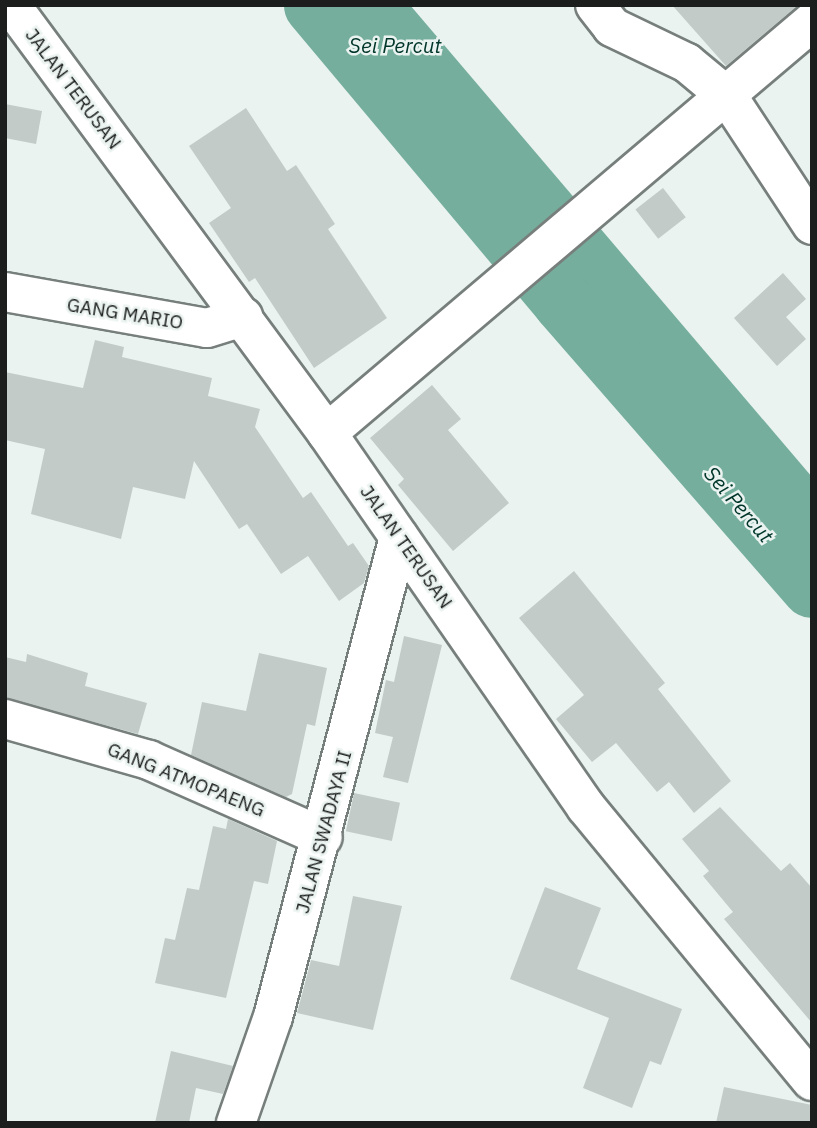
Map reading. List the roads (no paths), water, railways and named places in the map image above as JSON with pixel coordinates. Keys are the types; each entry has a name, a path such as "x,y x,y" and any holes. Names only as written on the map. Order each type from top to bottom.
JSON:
{"street":[{"name":"JALAN TERUSAN","path":"11,5 327,433 586,807 812,1081"},
{"path":"595,5 612,27 687,63 728,97 812,225"},
{"path":"327,433 728,97 812,23"},
{"name":"GANG MARIO","path":"5,292 207,328 243,317"},
{"name":"JALAN SWADAYA II","path":"236,1123 273,1017 323,837 399,537"},
{"name":"GANG ATMOPAENG","path":"5,719 149,760 323,837"}],"water":[{"name":"Sei Percut","path":"311,5 410,5 812,477 812,586"}],"waterway":[{"name":"Sei Percut","path":"314,5 563,302 812,587"}]}
